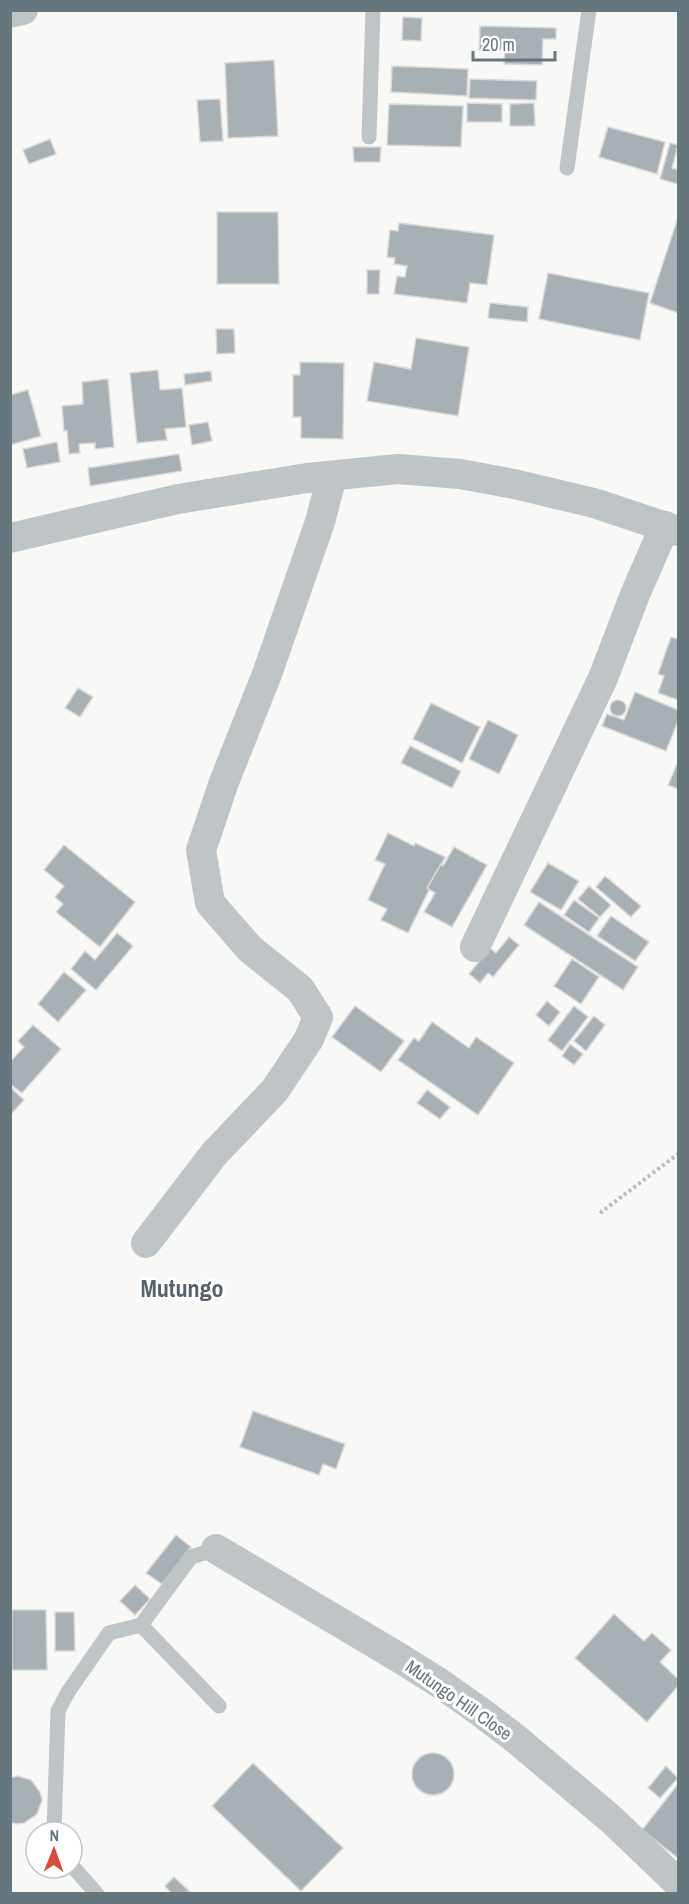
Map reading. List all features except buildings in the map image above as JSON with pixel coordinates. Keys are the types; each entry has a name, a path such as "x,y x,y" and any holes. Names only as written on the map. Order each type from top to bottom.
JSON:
{"street":[{"path":"10,13 23,10"},
{"path":"10,538 178,499 332,476 398,469 460,474 594,503 672,528 636,592 603,678 475,947"},
{"path":"146,1243 214,1154 275,1090 309,1040 318,1017 300,988 250,949 210,903 201,850 224,783 267,674 320,522 332,476"},
{"name":"Mutungo Hill Close","path":"216,1549 441,1684 482,1713 612,1820 678,1883"}],"lane":[{"path":"369,136 373,10"},
{"path":"567,168 589,10"},
{"path":"54,1820 58,1710 68,1692 109,1633 141,1625 191,1557 216,1549"},
{"path":"141,1625 219,1706"},
{"path":"84,1879 97,1893"}],"path":[{"path":"600,1213 678,1154"}],"district":[{"name":"Mutungo","path":"182,1288"}]}
